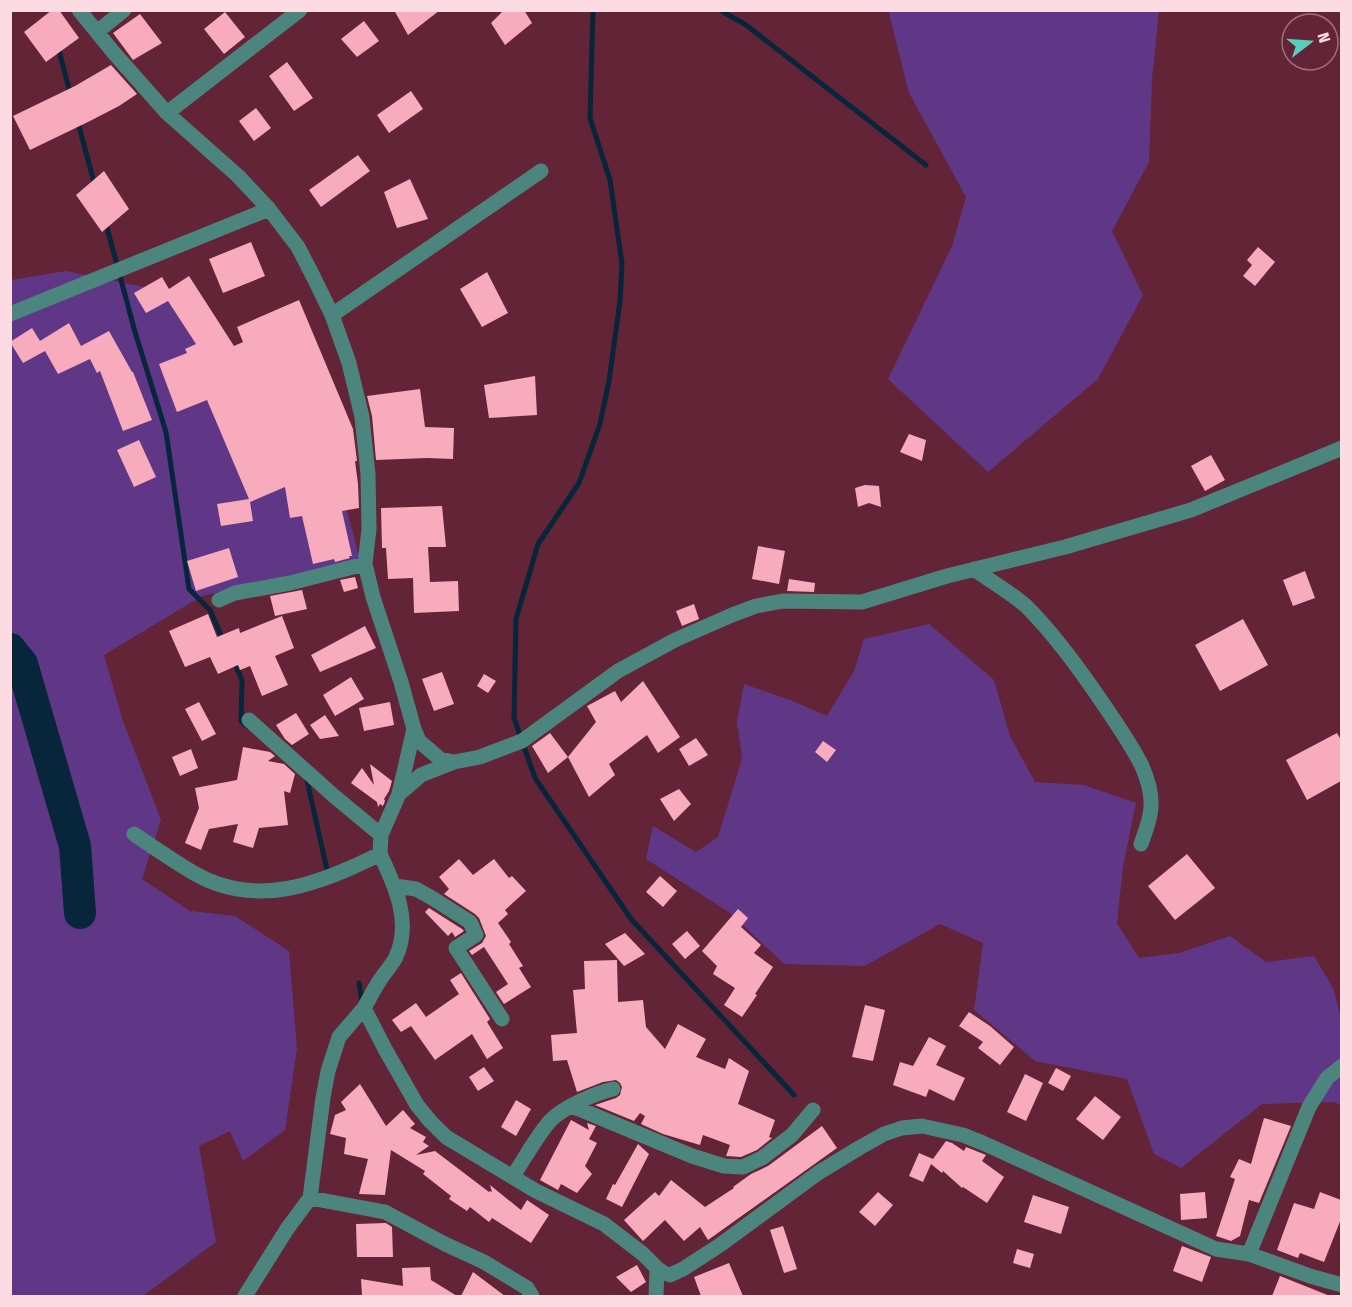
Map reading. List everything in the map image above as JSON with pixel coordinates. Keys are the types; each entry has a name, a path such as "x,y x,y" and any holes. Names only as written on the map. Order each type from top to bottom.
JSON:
{"street":[{"path":"79,10 166,113 238,176 269,209 298,247 314,276 332,315 349,363 362,417 368,474 369,529 365,564 372,597 419,741 440,759 454,762"},
{"path":"97,32 124,10"},
{"path":"166,113 300,10"},
{"path":"332,315 541,171"},
{"path":"10,314 269,209"},
{"path":"399,794 421,775 522,741 618,671 675,640 756,606 783,601 862,602 947,576 1065,547 1191,510 1341,448"},
{"path":"219,600 235,593 290,583 365,564"},
{"path":"974,569 1025,606 1057,641 1122,732 1141,765 1149,787 1151,808 1141,844"},
{"path":"249,720 381,835"},
{"path":"245,1296 309,1198 328,1071 339,1037 363,1008 396,958 401,940 403,917 395,886 380,854 381,835 399,794 414,729"},
{"path":"134,834 193,873 217,884 261,891 279,891 301,886 348,870 380,854"},
{"path":"395,886 416,890 470,922 476,934 456,948 502,1019"},
{"path":"363,1008 417,1105 446,1137 536,1191 604,1224 643,1254 657,1268 670,1275 720,1245 818,1173 859,1148 884,1134 902,1128 922,1126 963,1135 983,1143 1216,1249 1249,1254 1341,1285"},
{"path":"1249,1254 1309,1107 1328,1078 1341,1066"},
{"path":"513,1176 552,1119 598,1093 613,1089"},
{"path":"572,1106 692,1156 724,1166 742,1167 762,1158 792,1136 813,1110"},
{"path":"309,1198 385,1212 484,1262 527,1288 532,1296"},
{"path":"656,1296 657,1268"}],"shaded area":[{"path":"891,11 1159,11 1152,79 1149,162 1112,231 1143,295 1098,379 988,472 888,379 952,246 966,197 909,93 889,13"},
{"path":"66,271 144,287 196,307 334,463 360,559 202,596 104,655 122,718 161,820 142,879 190,911 235,916 289,951 297,1049 285,1130 243,1161 230,1131 199,1146 216,1242 143,1296 11,1296 11,280"},
{"path":"929,624 994,680 1010,736 1035,782 1084,785 1136,803 1123,867 1117,923 1139,958 1179,953 1230,936 1266,962 1314,956 1333,988 1341,1018 1341,1106 1335,1102 1262,1104 1181,1168 1154,1154 1127,1079 1035,1061 974,1010 983,943 940,924 865,966 784,964 730,913 646,859 653,826 696,852 718,837 742,759 737,722 744,684 827,716 854,671 864,639"}],"building":[{"path":"52,10 59,10 79,38 46,62 24,32"},
{"path":"394,10 440,10 408,35"},
{"path":"504,10 524,10 532,23 505,45 491,23"},
{"path":"225,12 245,37 224,54 204,29"},
{"path":"140,14 162,43 133,60 113,33"},
{"path":"364,21 379,41 357,57 341,39"},
{"path":"287,62 313,98 294,111 269,76"},
{"path":"111,65 137,94 119,106 30,150 13,116 75,86"},
{"path":"411,91 423,109 389,133 377,115"},
{"path":"256,108 271,128 254,141 239,121"},
{"path":"358,155 370,171 321,207 309,190"},
{"path":"104,171 129,209 102,232 76,195"},
{"path":"410,179 428,219 397,228 384,192"},
{"path":"251,242 265,276 223,293 209,259"},
{"path":"1258,247 1275,262 1255,286 1243,276 1252,265 1247,260"},
{"path":"487,272 508,313 482,327 460,289"},
{"path":"189,276 234,346 243,342 237,327 299,300 353,429 359,508 342,511 352,556 349,556 350,558 313,564 302,516 290,518 285,487 250,502 253,521 221,526 217,504 249,499 207,400 177,412 159,364 187,353 185,349 196,344 168,301 146,313 134,293 162,277 169,289"},
{"path":"69,323 81,346 109,331 133,372 152,420 123,431 100,371 97,373 90,359 58,374 45,351 23,363 10,342 32,328 40,341"},
{"path":"535,376 537,415 489,418 484,385"},
{"path":"420,389 425,427 454,428 453,459 376,460 372,416 367,396"},
{"path":"909,434 926,440 922,461 900,452"},
{"path":"139,440 156,477 134,487 117,450"},
{"path":"1211,455 1225,480 1205,491 1191,466"},
{"path":"865,485 879,486 881,507 869,503 858,507 855,488"},
{"path":"442,506 446,547 428,547 430,582 458,581 459,611 414,613 413,578 388,579 386,548 382,548 381,508"},
{"path":"758,546 785,551 779,584 752,579"},
{"path":"229,548 238,577 196,591 187,561"},
{"path":"1305,571 1315,598 1293,606 1283,580"},
{"path":"355,577 358,588 344,592 340,580"},
{"path":"789,579 815,583 814,592 787,591"},
{"path":"302,590 307,609 275,616 270,596"},
{"path":"694,604 699,619 682,626 676,611"},
{"path":"208,614 217,637 239,628 240,633 282,616 294,648 275,656 288,685 262,696 250,666 240,670 238,665 218,674 210,657 185,667 169,631"},
{"path":"1243,619 1268,665 1220,691 1195,645"},
{"path":"365,626 376,648 320,672 311,655"},
{"path":"442,672 454,704 434,711 422,679"},
{"path":"484,674 496,681 488,693 477,686"},
{"path":"351,677 364,699 335,716 323,695"},
{"path":"643,681 680,737 658,753 647,735 609,764 615,775 589,797 568,757 596,722 587,706 615,691 621,702"},
{"path":"199,702 216,734 202,741 185,709"},
{"path":"390,702 394,725 364,731 359,708"},
{"path":"296,713 309,734 292,745 276,725"},
{"path":"325,715 339,736 320,739 310,725"},
{"path":"550,733 568,757 548,773 532,746"},
{"path":"1337,733 1341,740 1341,781 1307,800 1286,760"},
{"path":"696,738 708,755 689,766 679,749"},
{"path":"823,741 836,750 827,762 815,752"},
{"path":"243,747 270,752 275,756 268,761 284,764 295,774 290,793 284,791 288,825 259,828 253,848 233,842 238,824 209,829 201,850 185,843 199,808 195,788 237,780"},
{"path":"191,749 198,768 180,776 172,757"},
{"path":"370,764 392,781 383,806 380,804 378,807 377,802 351,783 362,768 374,785"},
{"path":"679,789 691,804 674,821 660,799"},
{"path":"1187,854 1215,888 1175,920 1148,886"},
{"path":"459,859 473,875 494,859 509,878 512,876 526,891 505,910 508,914 498,923 511,942 509,944 523,966 519,968 531,987 504,1004 496,992 508,984 484,947 472,955 469,951 482,943 486,936 479,918 444,894 449,889 439,877"},
{"path":"660,876 677,891 663,907 646,892"},
{"path":"429,908 464,931 455,937 452,932 448,936 425,912"},
{"path":"738,909 748,918 741,927 761,945 754,953 773,967 742,1017 724,1005 735,988 713,974 717,966 702,951"},
{"path":"687,931 700,946 685,959 672,944"},
{"path":"625,933 645,954 624,966 605,944"},
{"path":"617,960 618,1002 643,1000 646,1027 665,1049 678,1024 706,1039 696,1057 725,1069 729,1058 749,1071 738,1104 775,1120 769,1137 772,1138 757,1150 741,1157 726,1156 730,1145 703,1135 700,1145 663,1134 641,1124 645,1116 640,1113 634,1121 595,1105 620,1095 622,1087 616,1080 603,1082 577,1092 567,1060 553,1061 551,1035 577,1033 573,990 585,989 584,961"},
{"path":"461,973 490,1019 487,1022 503,1048 487,1059 472,1034 435,1060 411,1026 401,1032 392,1020 416,1003 426,1017 459,994 450,980"},
{"path":"865,1005 885,1010 873,1061 852,1057"},
{"path":"969,1012 990,1026 1014,1047 1000,1065 978,1048 983,1042 959,1026"},
{"path":"929,1037 946,1046 936,1065 965,1078 954,1101 929,1089 926,1097 893,1085 900,1062 913,1066"},
{"path":"484,1067 494,1081 478,1091 469,1077"},
{"path":"1056,1068 1071,1076 1063,1091 1048,1083"},
{"path":"1025,1074 1043,1083 1026,1121 1007,1112"},
{"path":"360,1084 386,1126 403,1110 415,1124 410,1128 426,1137 423,1142 429,1146 416,1155 435,1151 489,1192 492,1192 490,1185 521,1210 527,1200 549,1215 531,1243 492,1218 489,1222 470,1207 467,1211 449,1199 451,1196 423,1174 425,1171 391,1150 385,1195 359,1194 368,1159 344,1154 346,1138 330,1134 335,1115 346,1110 341,1102"},
{"path":"1095,1096 1121,1117 1103,1140 1076,1119"},
{"path":"516,1100 531,1109 516,1136 501,1127"},
{"path":"1264,1118 1291,1126 1259,1203 1249,1200 1240,1236 1231,1241 1216,1236 1235,1179 1230,1177 1239,1159 1251,1164"},
{"path":"571,1120 589,1130 587,1123 596,1126 589,1139 597,1143 585,1166 592,1174 577,1193 561,1184 558,1190 540,1180"},
{"path":"822,1126 837,1148 708,1240 700,1227 684,1241 665,1220 643,1241 624,1220 655,1192 659,1196 671,1180 705,1207 751,1174 768,1166"},
{"path":"946,1141 964,1151 966,1147 986,1155 982,1161 1004,1177 987,1203 962,1188 943,1171 942,1173 931,1164 923,1182 909,1176 919,1153 933,1159"},
{"path":"638,1144 649,1154 622,1207 606,1199"},
{"path":"878,1192 893,1205 875,1226 859,1212"},
{"path":"1205,1192 1207,1218 1181,1220 1180,1194"},
{"path":"1320,1192 1341,1200 1341,1219 1324,1262 1300,1253 1298,1258 1277,1250 1294,1203 1314,1209"},
{"path":"1033,1195 1069,1207 1061,1234 1024,1222"},
{"path":"386,1223 392,1227 393,1257 357,1257 356,1224"},
{"path":"783,1226 797,1269 784,1273 770,1230"},
{"path":"1182,1246 1211,1257 1202,1282 1173,1271"},
{"path":"1017,1249 1034,1254 1030,1268 1013,1263"},
{"path":"729,1263 743,1296 701,1296 694,1277"},
{"path":"637,1265 646,1282 631,1292 616,1277"},
{"path":"430,1267 431,1280 457,1296 362,1296 361,1279 403,1286 402,1268"},
{"path":"473,1272 505,1296 461,1296"},
{"path":"1280,1276 1330,1296 1272,1296"}],"waterway":[{"path":"593,10 590,118 610,180 622,264 620,301 609,381 600,424 579,483 538,544 516,619 514,718 535,778 631,919 794,1095"},
{"path":"720,10 746,25 926,165"},
{"path":"58,47 71,96"},
{"path":"77,119 95,186"},
{"path":"106,224 135,332 166,432 189,589 210,610 223,640"},
{"path":"10,649 22,664 75,846 80,913"},
{"path":"234,662 242,680 241,721 247,726"},
{"path":"306,776 327,870"},
{"path":"359,983 362,1002"}]}
